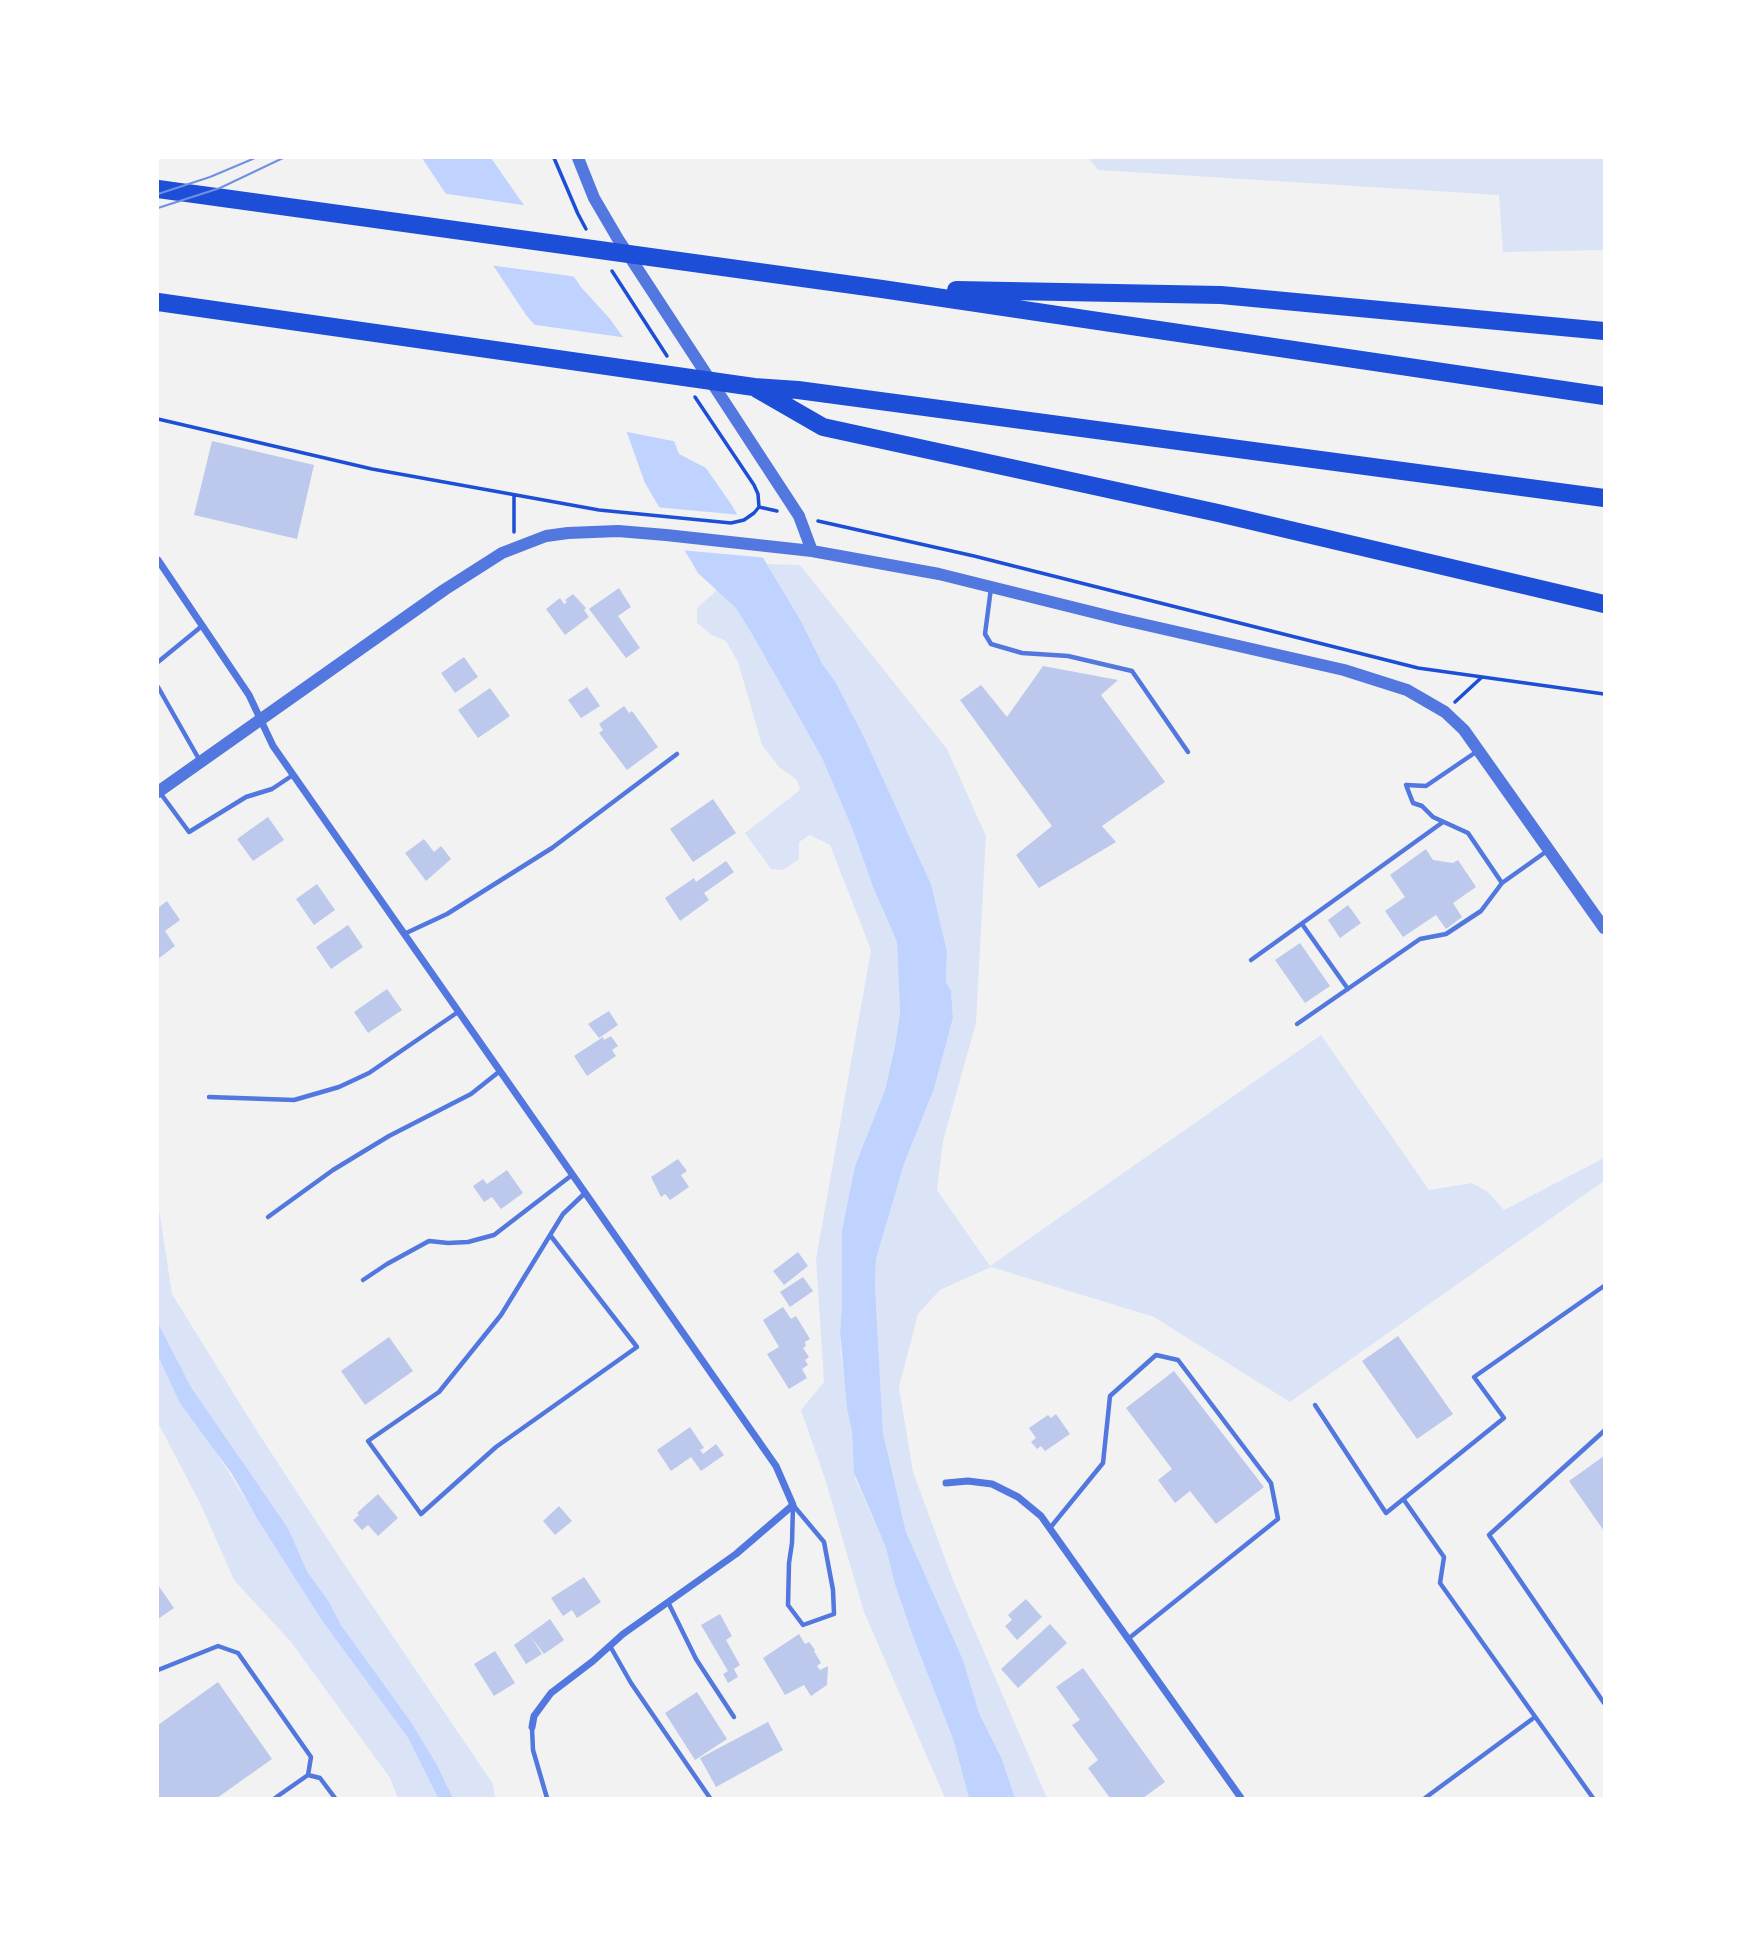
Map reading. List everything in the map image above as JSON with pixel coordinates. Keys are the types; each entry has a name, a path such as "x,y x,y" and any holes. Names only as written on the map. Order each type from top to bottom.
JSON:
{"highway":[{"path":"158,189 882,289 1605,396"},
{"path":"882,289 1221,295 1605,331"},
{"path":"158,302 754,387 798,390 1605,498"},
{"path":"754,387 823,427 1218,513 1605,604"}],"street":[{"path":"578,158 594,198 618,239 799,516 812,551"},
{"path":"158,791 467,575 513,548 546,536 568,533 618,531 666,535 812,551 939,574 1379,680 1415,694 1445,712 1464,730 1605,928"},
{"path":"158,561 249,695 273,746 776,1466 793,1505 736,1554 622,1634 551,1693 534,1716 532,1727"},
{"path":"946,1483 968,1481 992,1484 1018,1497 1041,1516 1241,1798"}],"lane":[{"path":"991,587 985,634 991,644 1022,653 1068,656 1132,671 1188,752"},
{"path":"158,662 202,626"},
{"path":"158,687 201,762"},
{"path":"1479,750 1426,786 1406,785 1413,803 1422,806 1433,817 1468,833 1502,883"},
{"path":"404,934 447,914 552,848 677,754"},
{"path":"158,791 189,832 246,797 272,789 293,775"},
{"path":"1251,960 1443,822"},
{"path":"1297,1024 1420,939 1446,934 1481,911 1502,883 1549,849"},
{"path":"1302,924 1348,989"},
{"path":"209,1097 294,1100 339,1087 369,1073 459,1011"},
{"path":"268,1217 344,1163 389,1136 471,1094 500,1071"},
{"path":"363,1280 429,1241 468,1242 494,1234 573,1175"},
{"path":"550,1235 637,1348 496,1447 421,1514 368,1441 439,1392 501,1315 550,1235 563,1214 585,1193"},
{"path":"1315,1405 1386,1513 1504,1418 1474,1377 1605,1286"},
{"path":"1050,1528 1102,1463 1110,1396 1156,1355 1178,1360 1271,1483 1278,1519 1128,1639"},
{"path":"1605,1431 1489,1535 1605,1703"},
{"path":"1404,1500 1444,1557 1440,1583 1593,1798"},
{"path":"793,1505 824,1542 833,1590 834,1614 803,1625 788,1605 793,1505"},
{"path":"668,1602 696,1659 734,1717"},
{"path":"158,1670 218,1646 238,1653 311,1757 308,1775 275,1798"},
{"path":"610,1646 631,1683 709,1798"},
{"path":"1425,1798 1535,1717"},
{"path":"532,1727 533,1750 547,1798"},
{"path":"308,1775 320,1778 335,1798"}],"path":[{"path":"554,158 587,231"},
{"path":"607,263 673,365"},
{"path":"158,419 372,469 599,510 731,523 744,520 759,507 758,494 688,386"},
{"path":"513,548 514,495"},
{"path":"843,528 974,556 1418,668 1605,694"},
{"path":"1445,712 1482,677"}],"shaded area":[{"path":"1088,158 1604,158 1604,250 1503,252 1499,195 1098,170"},
{"path":"767,564 800,565 947,749 986,836 976,1023 943,1141 937,1190 990,1266 1321,1035 1429,1190 1472,1183 1488,1192 1504,1210 1604,1158 1604,1181 1290,1402 1154,1317 991,1267 940,1290 918,1314 899,1387 913,1472 953,1580 1047,1798 1015,1798 1002,1759 979,1713 963,1660 906,1532 883,1433 876,1259 904,1164 934,1089 953,1018 951,992 946,982 947,951 931,884 866,741 835,681 823,665"},
{"path":"718,589 736,608 752,634 822,758 897,942 900,1012 895,1046 885,1090 855,1166 842,1230 841,1354 852,1431 855,1478 886,1548 914,1639 953,1739 969,1798 945,1798 864,1612 825,1479 801,1410 824,1382 816,1259 871,950 830,845 810,835 799,842 799,859 783,870 771,869 745,833 800,790 797,780 779,767 762,745 738,662 726,641 712,635 697,623 697,608"},
{"path":"158,1202 172,1294 344,1564 493,1784 495,1798 453,1798 411,1722 341,1625 328,1600 308,1573 288,1528 191,1387 158,1323"},
{"path":"158,1356 321,1619 408,1738 438,1798 398,1798 390,1778 291,1642 234,1580 200,1503 158,1423"}],"water":[{"path":"422,158 491,158 581,287 610,319 648,372 679,454 706,468 731,504 801,621 823,665 835,681 866,741 931,884 947,951 946,982 951,991 953,1018 934,1089 904,1164 876,1259 883,1433 906,1532 963,1660 979,1713 1002,1759 1015,1798 969,1798 953,1739 914,1639 886,1548 854,1473 852,1431 847,1408 840,1332 842,1230 855,1166 885,1090 895,1046 900,1012 897,942 822,758 752,634 736,608 698,573 645,483 626,430 526,315"},
{"path":"158,1323 191,1387 288,1528 308,1573 328,1600 341,1625 411,1722 453,1798 438,1798 408,1738 321,1619 232,1474 180,1403 158,1356"}],"pier":[{"path":"441,193 529,206 578,277 489,265"},
{"path":"529,324 628,338 651,370 678,442 622,431"},
{"path":"655,507 741,515 768,558 680,550"}],"building":[{"path":"212,441 314,465 297,539 194,515"},
{"path":"619,588 631,607 618,616 640,648 626,658 589,609"},
{"path":"573,594 586,608 584,610 589,617 565,635 546,609 560,598 564,604"},
{"path":"464,657 478,677 455,693 441,673"},
{"path":"1043,666 1118,680 1101,695 1165,782 1102,826 1116,842 1039,888 1016,855 1052,826 960,700 981,685 1007,717"},
{"path":"587,687 600,706 581,718 568,700"},
{"path":"490,688 510,716 478,738 458,710"},
{"path":"624,706 629,713 632,711 658,747 627,770 599,733 603,730 599,724"},
{"path":"713,799 736,833 693,862 670,829"},
{"path":"268,817 284,840 253,861 237,839"},
{"path":"424,839 434,852 441,846 451,859 426,881 405,853"},
{"path":"1426,849 1433,860 1453,863 1458,860 1476,887 1453,903 1462,917 1446,929 1436,915 1403,937 1385,911 1405,897 1390,875"},
{"path":"726,861 734,872 704,893 709,900 680,921 665,898 694,878 696,882"},
{"path":"317,884 335,910 314,925 296,899"},
{"path":"167,901 180,920 165,931 175,946 158,959 158,908"},
{"path":"1348,905 1361,923 1340,938 1328,920"},
{"path":"348,925 363,947 331,969 316,947"},
{"path":"1300,943 1330,986 1305,1003 1275,960"},
{"path":"387,989 402,1010 368,1033 354,1012"},
{"path":"609,1011 618,1025 599,1038 588,1024"},
{"path":"611,1036 618,1046 612,1050 616,1056 587,1076 574,1056 603,1037 604,1040"},
{"path":"678,1159 687,1171 681,1175 689,1187 670,1200 665,1194 661,1197 651,1177"},
{"path":"507,1170 523,1193 501,1209 492,1197 484,1202 473,1186 483,1179 487,1184"},
{"path":"798,1252 808,1266 784,1285 773,1271"},
{"path":"803,1277 813,1291 790,1307 780,1292"},
{"path":"783,1307 791,1319 796,1316 810,1339 805,1342 806,1346 803,1348 809,1357 805,1360 808,1365 802,1369 807,1378 789,1389 767,1354 779,1347 763,1320"},
{"path":"1398,1336 1453,1414 1417,1439 1362,1361"},
{"path":"389,1337 413,1371 365,1405 341,1371"},
{"path":"1174,1371 1264,1487 1216,1524 1190,1491 1175,1503 1158,1480 1172,1469 1126,1408"},
{"path":"1056,1414 1070,1434 1045,1451 1041,1446 1037,1449 1031,1442 1036,1438 1029,1428 1048,1415 1051,1418"},
{"path":"690,1427 704,1448 700,1450 703,1454 716,1444 724,1455 701,1471 691,1457 671,1471 657,1450"},
{"path":"1604,1456 1604,1531 1569,1481"},
{"path":"378,1494 398,1518 378,1536 368,1525 362,1530 353,1520"},
{"path":"559,1506 572,1521 555,1535 543,1521"},
{"path":"584,1577 601,1602 577,1618 572,1610 563,1616 551,1598"},
{"path":"158,1585 174,1608 158,1619"},
{"path":"1026,1599 1042,1617 1017,1640 1005,1626 1012,1620 1008,1615"},
{"path":"720,1614 732,1636 726,1640 740,1665 734,1669 738,1677 728,1683 723,1674 728,1671 701,1625"},
{"path":"550,1619 564,1640 544,1654 531,1637 542,1654 526,1664 514,1645"},
{"path":"1050,1624 1067,1643 1018,1688 1001,1669"},
{"path":"799,1634 805,1644 809,1642 815,1650 821,1663 817,1666 820,1670 828,1666 827,1685 811,1696 804,1685 785,1695 763,1658"},
{"path":"495,1651 515,1683 494,1696 474,1664"},
{"path":"1083,1668 1165,1782 1143,1798 1110,1798 1088,1768 1098,1760 1072,1725 1080,1720 1056,1687"},
{"path":"218,1682 272,1759 217,1798 158,1798 158,1725"},
{"path":"697,1692 727,1739 695,1760 665,1713"},
{"path":"768,1722 783,1750 716,1787 700,1758"}],"tram line":[{"path":"158,194 210,177 255,158"},
{"path":"158,208 220,188 283,158"}]}
